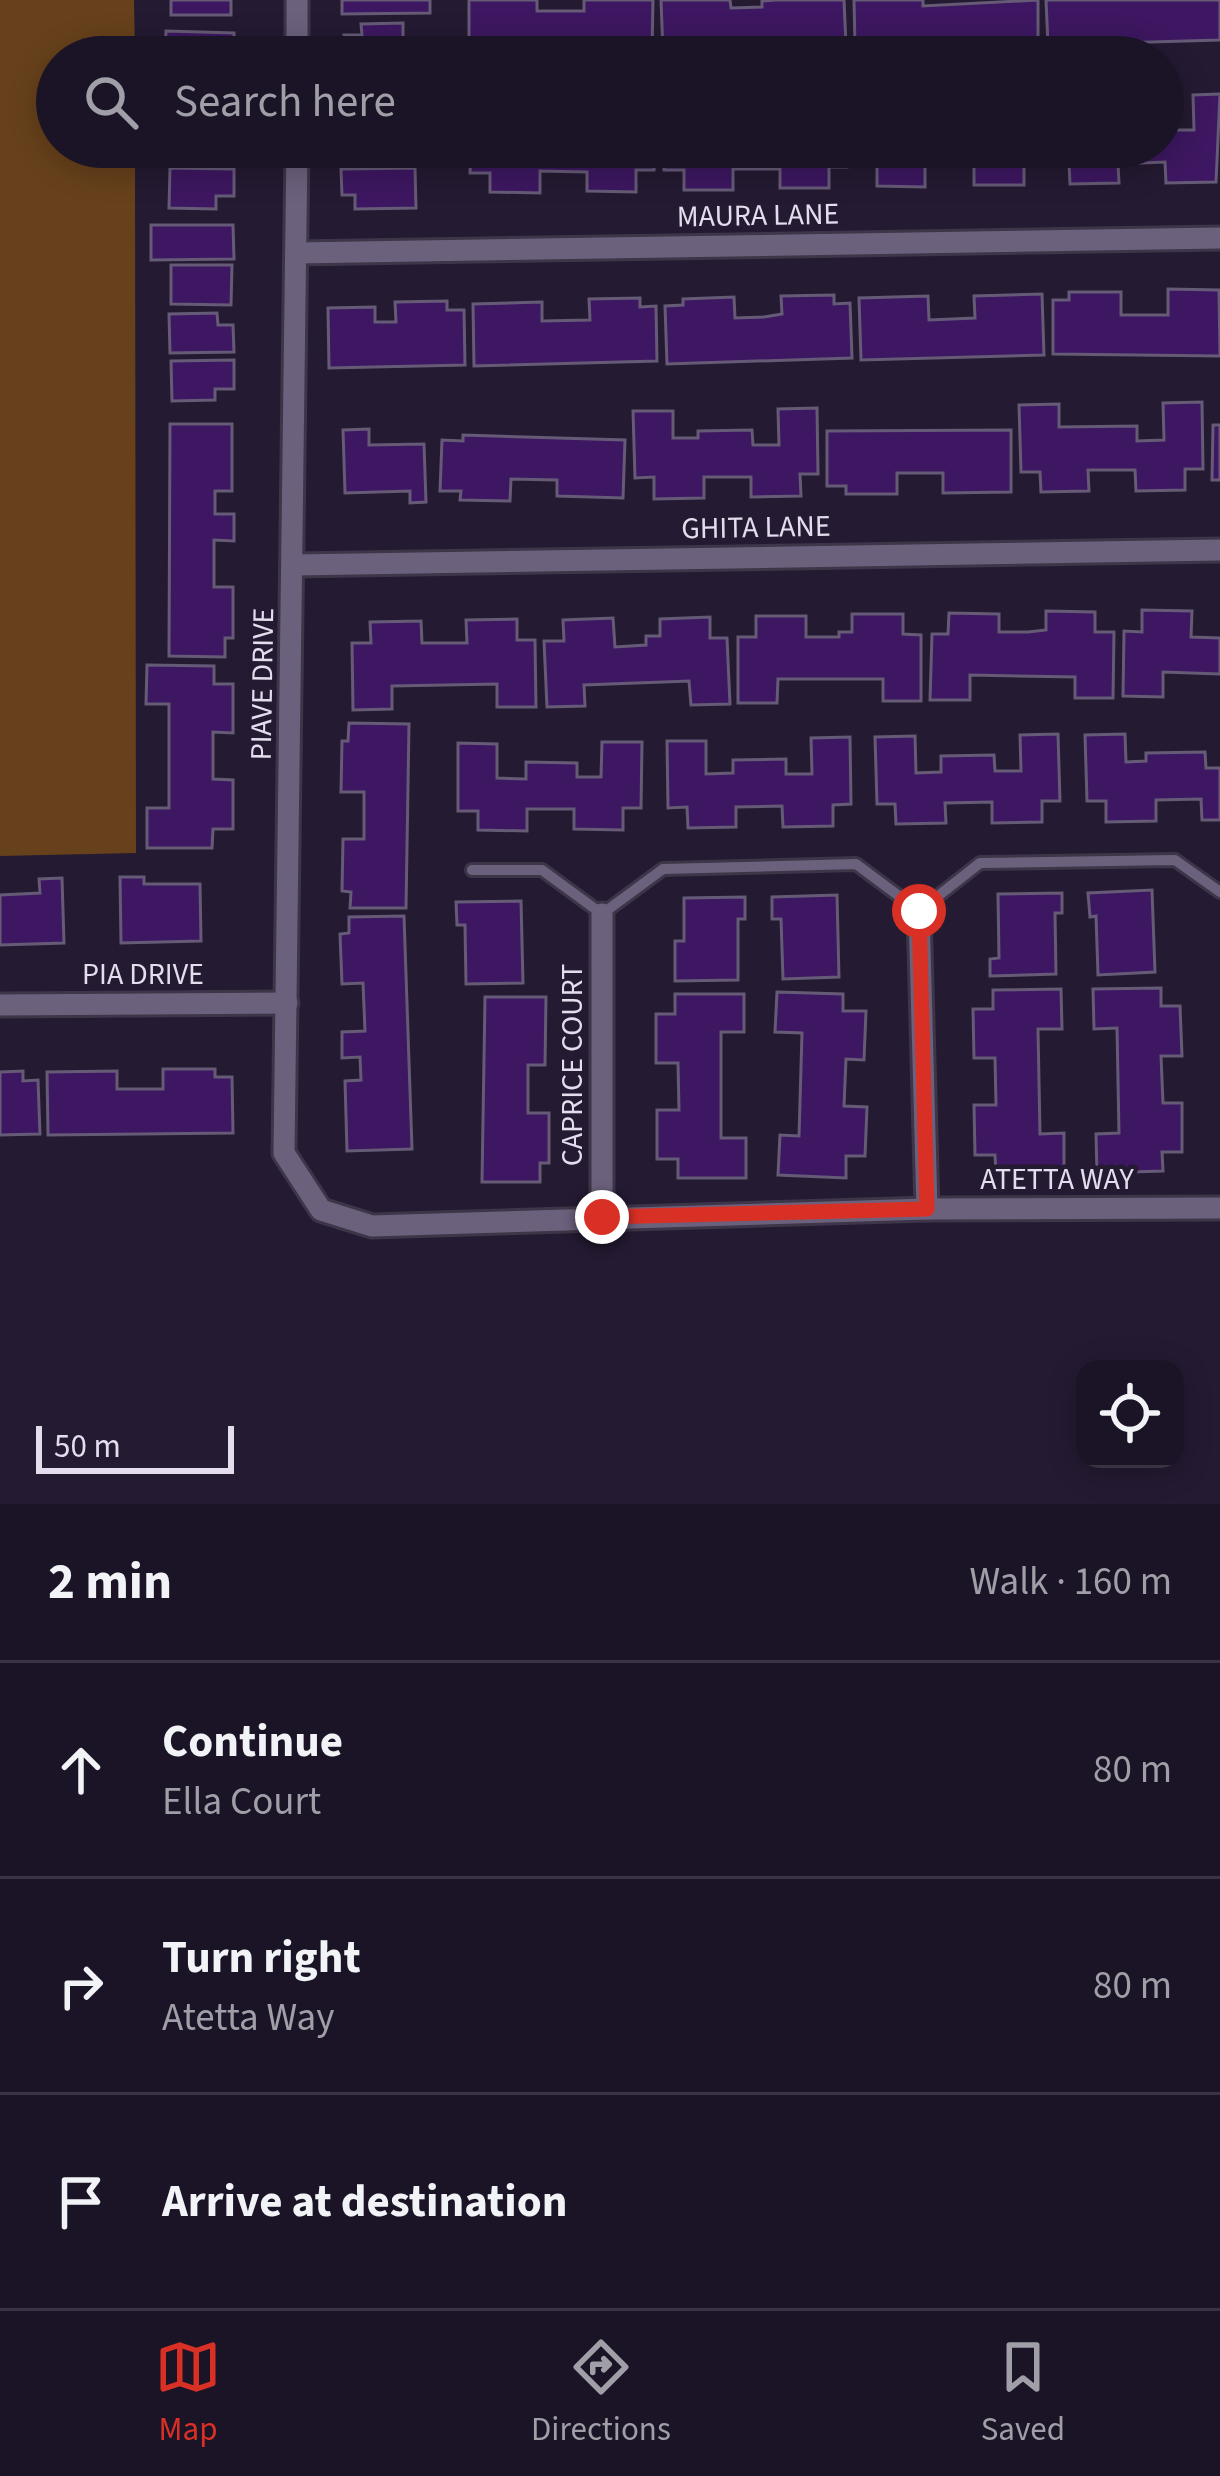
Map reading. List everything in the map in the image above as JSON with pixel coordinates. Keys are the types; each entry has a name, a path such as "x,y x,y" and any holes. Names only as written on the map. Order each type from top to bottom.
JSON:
{"street":[{"path":"297,0 297,36"},
{"name":"PIAVE DRIVE","path":"297,168 284,1153 321,1210"},
{"name":"MAURA LANE","path":"296,253 1220,238"},
{"name":"GHITA LANE","path":"294,565 1220,550"},
{"path":"919,911 927,1209"},
{"name":"CAPRICE COURT","path":"602,914 602,1217"},
{"name":"PIA DRIVE","path":"0,1005 286,1003"},
{"name":"ATETTA WAY","path":"321,1210 372,1226 927,1209 1220,1208"}],"lane":[{"path":"472,869 542,869 602,914 663,868 856,864 919,911 980,863 1175,860 1220,892"}],"shaded area":[{"path":"0,0 134,0 135,36 36,36 36,168 135,168 136,853 0,856"}],"building":[{"path":"171,0 231,0 231,15 171,15"},
{"path":"342,0 430,0 430,13 342,14"},
{"path":"469,0 537,0 537,11 584,11 584,0 653,0 652,36 469,36"},
{"path":"661,0 730,0 731,8 762,7 762,1 776,0 844,0 846,36 662,36"},
{"path":"854,0 923,0 923,6 1038,0 1038,36 855,36"},
{"path":"1046,0 1220,0 1220,40 1048,36"},
{"path":"403,23 403,36 344,36 362,35 361,24"},
{"path":"166,31 234,33 234,36 166,36"},
{"path":"1220,94 1216,182 1166,183 1165,168 1184,168 1184,130 1194,130 1193,95"},
{"path":"170,168 234,169 234,196 216,196 216,209 169,208"},
{"path":"415,168 416,208 355,209 355,195 342,195 341,169"},
{"path":"470,168 654,168 636,170 636,192 587,191 587,172 540,171 540,193 490,192 490,173 470,173"},
{"path":"664,168 829,168 829,188 780,188 780,169 733,169 733,190 684,190 684,170"},
{"path":"877,168 925,168 925,187 877,186"},
{"path":"974,168 1024,168 1024,185 974,185"},
{"path":"1069,168 1118,168 1119,183 1070,184"},
{"path":"151,225 233,225 234,259 151,260"},
{"path":"171,265 232,265 231,305 171,304"},
{"path":"1168,289 1219,290 1220,356 1053,354 1053,300 1069,300 1069,292 1121,292 1121,315 1168,315"},
{"path":"1042,294 1044,355 861,360 859,298 928,296 929,320 975,318 974,296"},
{"path":"834,295 834,304 850,303 852,358 667,364 665,306 683,305 683,299 734,297 735,318 764,317 782,314 781,296"},
{"path":"640,298 640,307 656,306 657,361 474,366 473,304 542,302 542,321 590,320 589,299"},
{"path":"447,301 447,310 464,310 465,365 329,368 328,308 375,307 375,322 396,322 395,302"},
{"path":"217,313 218,325 233,325 234,352 170,353 169,314"},
{"path":"234,360 234,389 215,389 215,400 172,401 171,361"},
{"path":"1202,402 1203,469 1185,469 1185,490 1136,491 1135,470 1088,470 1089,491 1041,492 1040,472 1021,472 1019,405 1059,404 1059,427 1137,426 1137,441 1164,440 1163,403"},
{"path":"817,408 818,474 800,474 801,496 751,497 751,477 704,477 704,498 654,499 654,477 635,478 633,411 673,411 673,438 698,438 698,431 752,430 753,445 779,445 778,409"},
{"path":"170,424 232,424 232,491 215,491 215,514 234,514 234,541 214,540 214,587 233,587 233,638 225,638 225,657 169,656"},
{"path":"1213,425 1220,425 1220,480 1212,480"},
{"path":"369,429 369,445 424,444 426,502 410,503 410,491 345,493 343,430"},
{"path":"1011,430 1011,492 943,493 943,473 897,473 897,494 846,494 846,486 827,486 827,431"},
{"path":"463,435 625,440 623,498 557,496 557,480 511,479 510,501 460,500 461,491 440,491 442,440 463,441"},
{"path":"1142,610 1192,611 1191,637 1220,638 1220,674 1163,672 1163,697 1123,696 1124,631 1142,632"},
{"path":"1046,611 1095,612 1095,632 1114,632 1113,698 1075,698 1075,677 970,675 970,700 930,700 932,634 948,634 949,613 999,614 999,632 1028,632 1046,630"},
{"path":"852,614 903,614 903,634 921,635 921,701 883,701 883,679 778,679 777,703 738,703 738,637 756,637 756,616 806,616 806,637 839,637 839,632 852,632"},
{"path":"710,617 710,638 727,638 730,704 691,705 689,681 584,685 585,706 547,707 544,641 564,641 563,620 613,618 615,647 646,645 646,636 660,636 660,619"},
{"path":"517,619 517,640 535,640 536,707 497,707 497,684 392,686 392,709 353,710 352,643 371,643 370,622 421,621 422,643 467,643 466,620"},
{"path":"147,665 214,666 214,684 233,684 233,733 213,732 213,779 233,780 233,829 213,829 212,848 147,848 147,808 169,808 169,704 146,704"},
{"path":"349,723 409,724 406,908 350,908 351,892 342,891 343,839 364,839 364,792 341,792 342,741 348,741"},
{"path":"1058,734 1060,801 1042,801 1042,822 992,823 992,802 945,803 946,823 896,824 895,804 877,804 875,737 915,736 916,773 941,772 941,756 994,755 995,771 1021,771 1020,735"},
{"path":"1125,734 1126,762 1146,761 1146,753 1205,752 1206,768 1220,768 1220,820 1202,820 1201,799 1156,800 1156,821 1106,822 1106,801 1087,801 1085,735"},
{"path":"850,737 851,804 833,805 833,826 783,827 782,806 736,807 736,827 688,828 687,807 668,808 667,741 706,741 706,774 733,773 733,760 786,759 786,774 812,774 811,738"},
{"path":"602,742 642,742 641,808 623,808 623,830 574,829 574,809 527,809 527,831 478,830 478,811 458,811 458,743 497,744 497,778 526,779 526,762 577,763 577,777 601,777"},
{"path":"120,877 144,877 144,884 200,884 201,941 121,943"},
{"path":"62,878 64,943 0,945 0,895 40,893 39,879"},
{"path":"1152,890 1155,972 1098,975 1096,916 1090,917 1088,893"},
{"path":"1062,893 1062,913 1055,913 1056,974 990,976 990,959 999,958 998,894"},
{"path":"837,895 839,977 783,979 781,919 772,919 772,897"},
{"path":"745,897 745,919 738,919 738,980 675,981 675,941 684,941 684,898"},
{"path":"521,901 523,983 466,984 465,925 457,925 456,902"},
{"path":"404,916 412,1149 347,1151 345,1081 361,1080 360,1057 342,1058 342,1032 365,1031 363,983 342,984 340,934 349,933 349,917"},
{"path":"1161,988 1161,1006 1180,1006 1182,1056 1161,1056 1163,1103 1182,1103 1182,1152 1162,1152 1163,1171 1097,1173 1096,1134 1119,1133 1117,1028 1094,1029 1093,989"},
{"path":"1061,989 1062,1029 1038,1029 1040,1134 1064,1133 1064,1173 996,1174 995,1155 975,1155 974,1105 996,1105 995,1058 974,1058 973,1009 993,1009 993,990"},
{"path":"777,992 843,994 843,1011 866,1011 864,1060 846,1059 844,1106 867,1107 865,1156 846,1156 846,1178 778,1175 780,1135 799,1136 802,1033 775,1032"},
{"path":"675,994 744,994 744,1032 721,1032 721,1138 746,1138 746,1178 678,1178 678,1159 657,1159 657,1110 679,1110 678,1063 656,1063 656,1014 675,1014"},
{"path":"485,997 546,997 545,1065 528,1065 528,1113 549,1113 549,1163 540,1163 540,1182 482,1182"},
{"path":"163,1069 215,1069 215,1077 232,1077 233,1133 48,1135 47,1072 117,1071 117,1089 163,1089"},
{"path":"23,1071 23,1081 38,1080 40,1134 0,1135 0,1072"}],"route":[{"path":"602,1217 927,1209 919,911"}]}
